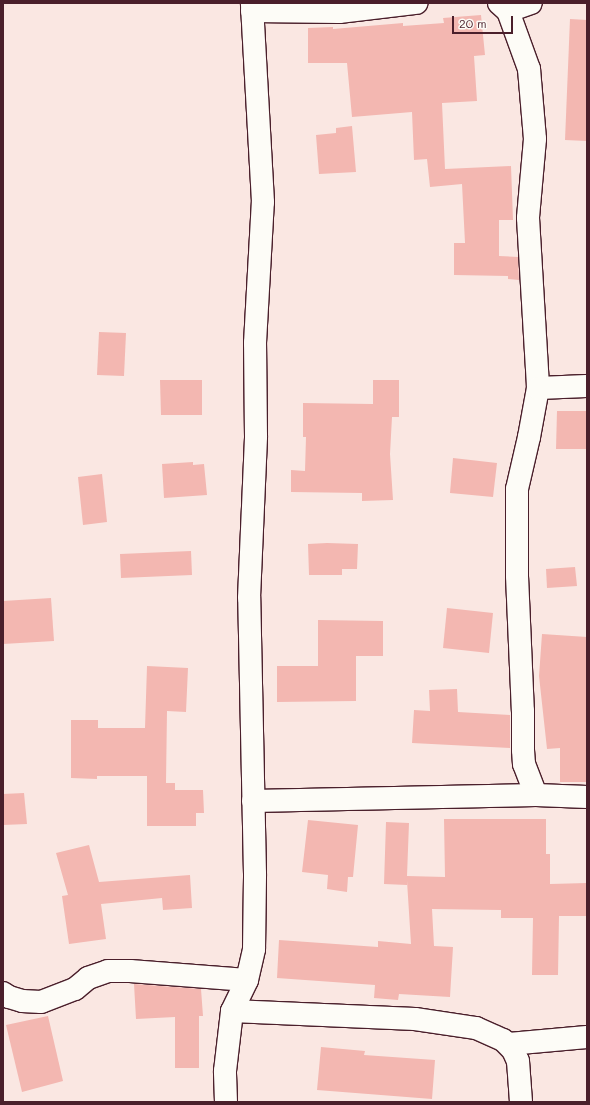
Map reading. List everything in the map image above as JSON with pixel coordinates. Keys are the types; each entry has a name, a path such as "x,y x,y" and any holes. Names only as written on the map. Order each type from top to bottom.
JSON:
{"street":[{"path":"226,1102 225,1071 232,1011 246,980 254,949 255,874 249,598 256,436 255,343 263,202 252,7 339,12 416,3"},
{"path":"531,3 503,7 529,69 535,139 528,218 538,388 517,488 517,576 523,710 523,750 525,769 536,795"},
{"path":"538,388 587,386"},
{"path":"253,801 433,803 517,801 536,795 587,797"},
{"path":"3,993 9,997 22,1001 42,1002 75,989 88,978 108,971 130,970 246,980"},
{"path":"232,1011 415,1019 476,1028 509,1044 587,1037"},
{"path":"509,1044 518,1061 521,1102"}],"building":[{"path":"481,15 485,55 474,56 477,101 442,103 445,169 511,166 513,220 499,220 499,256 518,257 519,280 508,279 508,276 454,275 454,243 465,243 462,184 430,187 427,159 414,160 412,112 352,117 347,63 308,63 308,28 333,27 333,29 403,23 403,26 444,23 443,18"},
{"path":"570,19 587,20 587,141 565,140"},
{"path":"352,126 356,172 319,174 316,135 336,133 336,128"},
{"path":"99,332 126,333 124,376 97,375"},
{"path":"160,380 202,380 202,415 161,415"},
{"path":"373,380 399,380 399,417 392,417 390,454 393,500 362,501 362,493 291,492 291,470 305,471 306,437 303,437 303,403 373,404"},
{"path":"557,411 587,411 587,449 556,449"},
{"path":"453,458 497,463 493,497 450,493"},
{"path":"193,462 193,465 204,464 207,495 164,498 162,464"},
{"path":"102,474 107,522 83,525 78,477"},
{"path":"308,544 358,544 357,569 342,569 342,575 309,575"},
{"path":"191,551 192,575 121,578 120,554"},
{"path":"575,567 577,586 547,588 546,569"},
{"path":"51,598 54,641 3,644 3,601"},
{"path":"447,608 493,613 489,653 443,648"},
{"path":"318,620 383,621 383,656 356,656 356,701 277,702 277,666 318,666"},
{"path":"542,634 587,637 587,782 560,782 560,748 547,749 539,676"},
{"path":"147,666 188,668 186,712 167,711 166,783 175,783 175,790 203,790 204,813 196,813 196,826 147,826 147,776 97,776 97,779 71,778 71,720 98,720 98,728 145,728"},
{"path":"457,689 458,712 510,715 510,748 412,743 414,710 430,711 429,690"},
{"path":"24,793 27,824 3,825 3,794"},
{"path":"444,819 546,819 546,854 550,854 550,884 587,883 587,916 559,916 558,975 532,975 533,918 501,918 501,910 432,909 434,946 453,947 450,997 399,994 398,1000 374,998 375,985 277,978 279,940 378,947 378,941 411,944 407,881 407,885 384,884 386,822 409,823 407,876 445,877"},
{"path":"308,820 358,825 353,877 348,877 347,892 327,889 328,875 302,872"},
{"path":"89,845 99,882 190,875 192,908 163,910 162,898 101,904 106,939 69,944 62,896 68,895 56,853"},
{"path":"134,984 201,989 203,1016 199,1016 199,1068 175,1068 175,1017 136,1019"},
{"path":"48,1016 63,1081 22,1092 6,1025"},
{"path":"321,1047 365,1051 364,1055 435,1060 432,1099 317,1090"}]}
